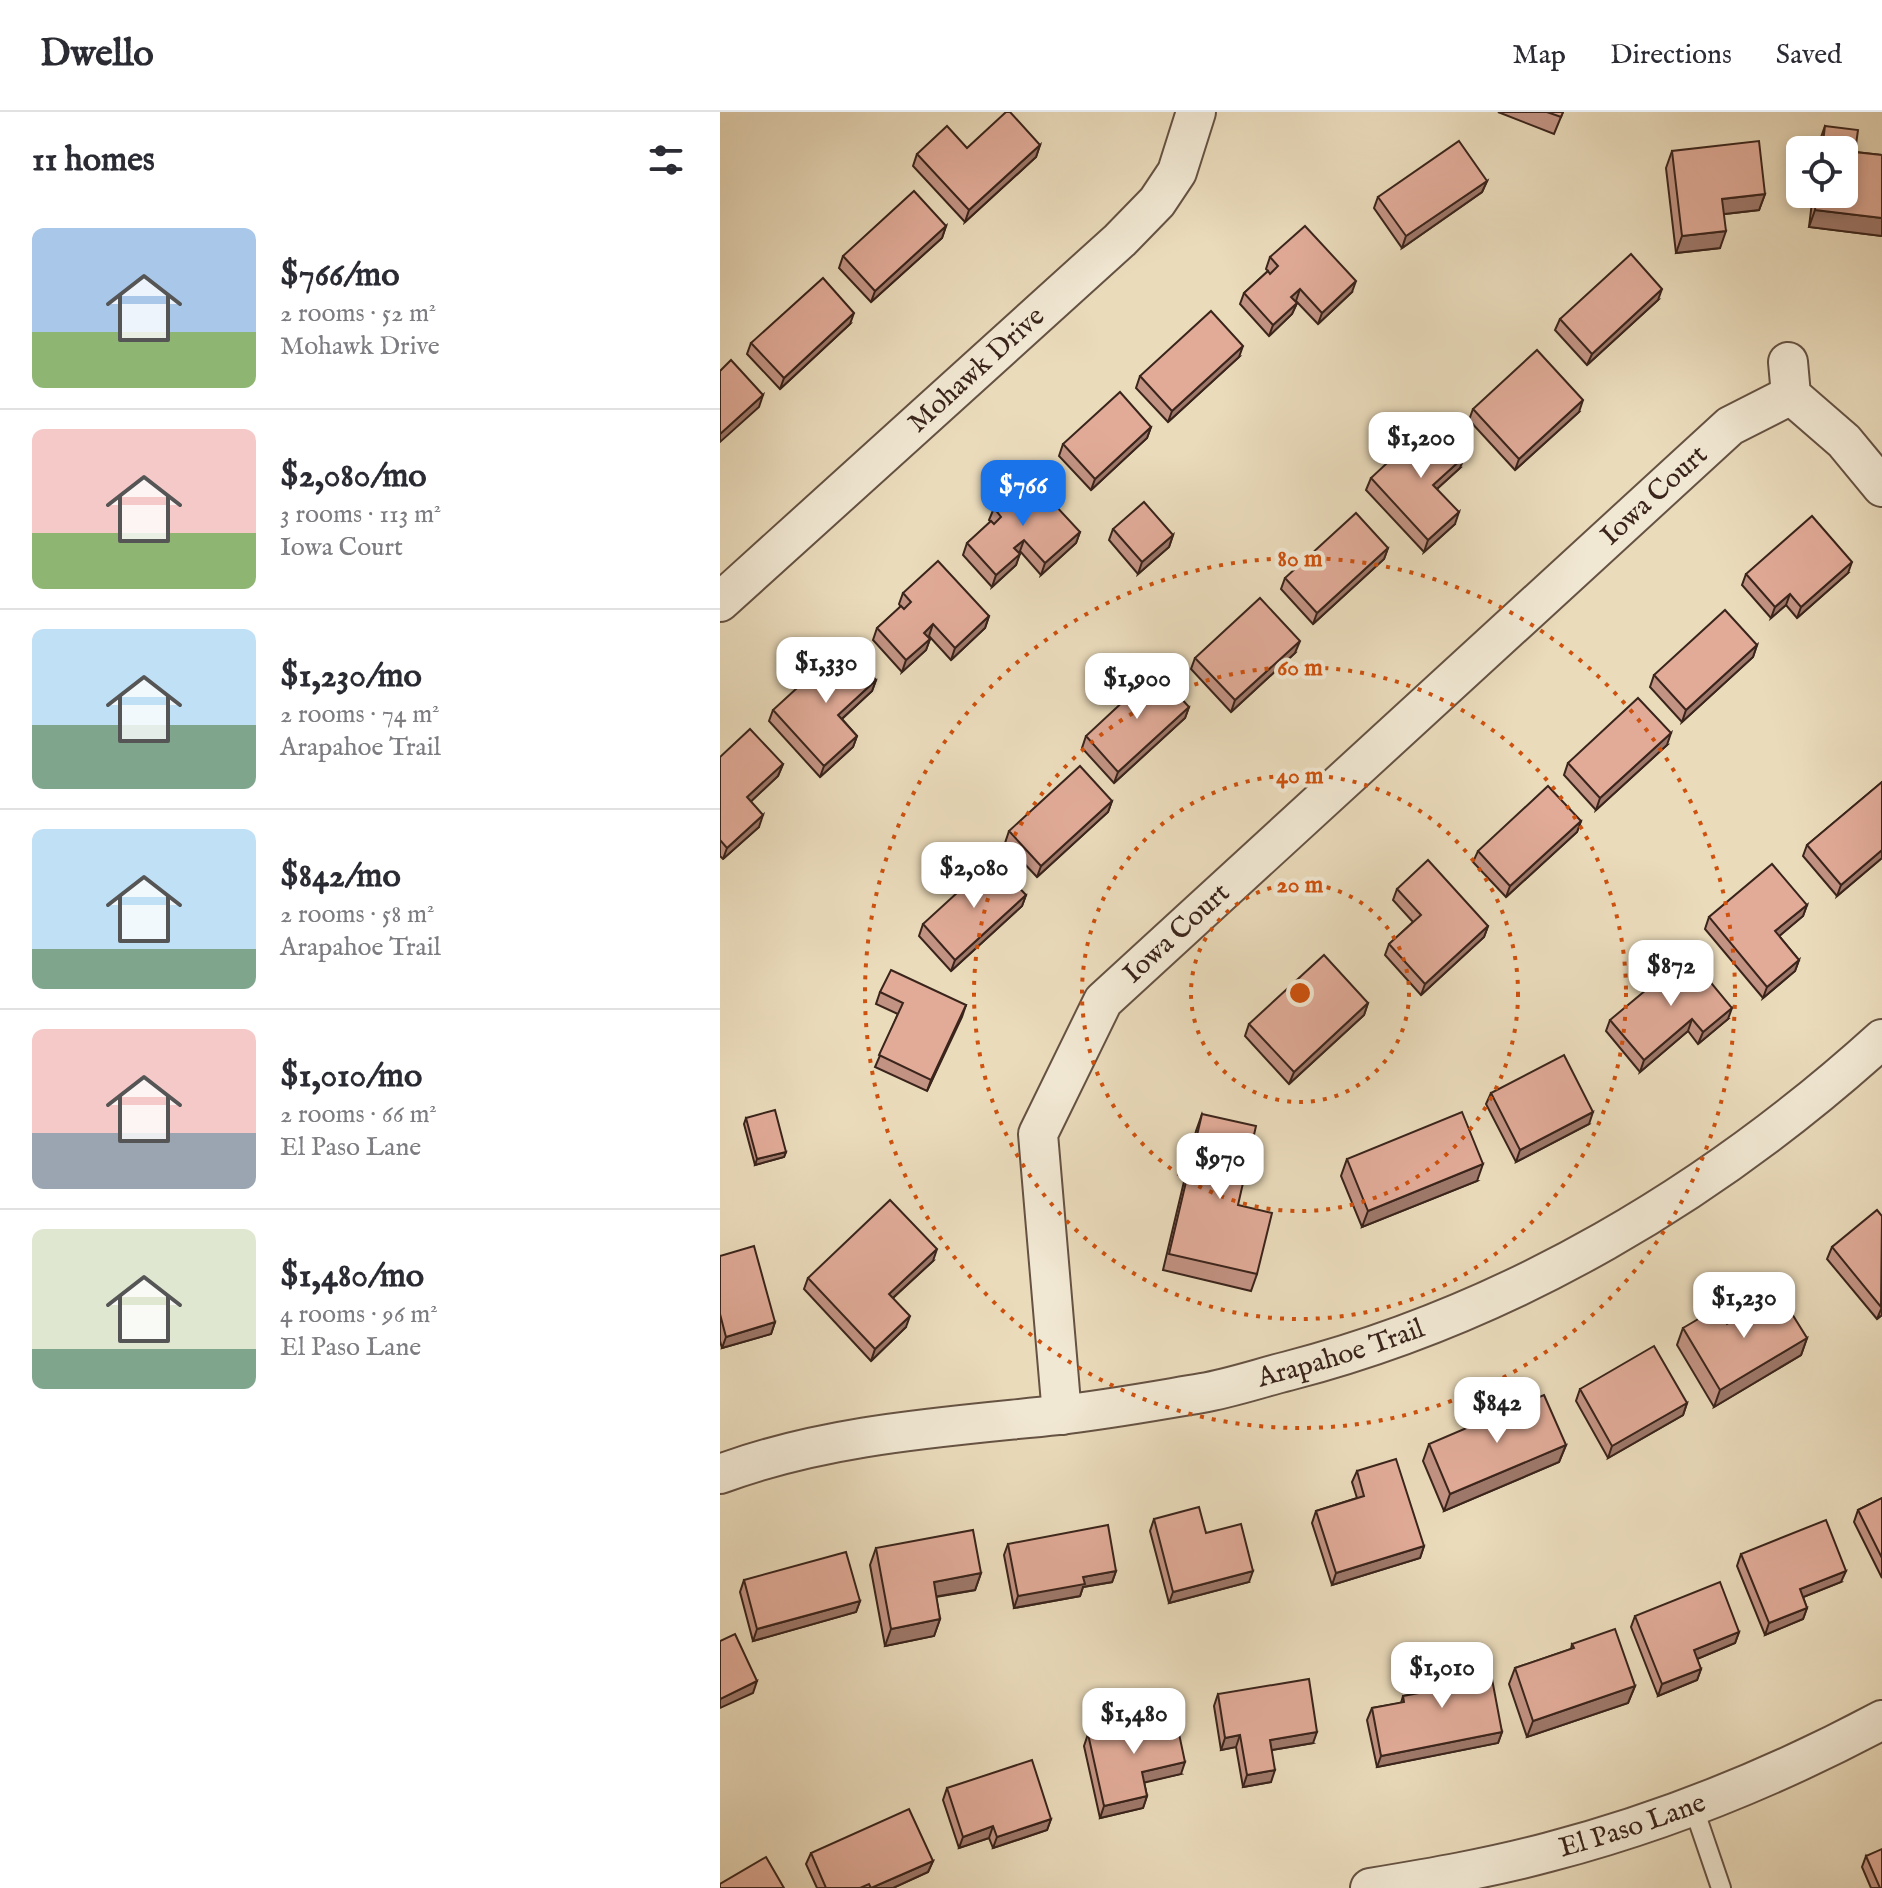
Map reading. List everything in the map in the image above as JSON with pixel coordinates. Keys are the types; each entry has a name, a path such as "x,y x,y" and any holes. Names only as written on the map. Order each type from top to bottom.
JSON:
{"street":[{"name":"Mohawk Drive","path":"720,602 1120,240 1157,202 1177,172 1196,112"},
{"name":"Iowa Court","path":"1062,1415 1038,1134 1103,1001 1730,426 1789,378 1882,487"},
{"name":"Arapahoe Trail","path":"720,1474 835,1442 934,1427 1062,1415 1207,1392 1350,1355 1482,1304 1616,1237 1733,1162 1839,1078 1882,1039"},
{"name":"El Paso Lane","path":"1370,1888 1490,1867 1551,1852 1693,1806 1816,1755 1882,1720"}],"lane":[{"path":"1693,1806 1721,1888"}],"building":[{"path":"1006,112 1010,112 1040,145 969,210 917,154 947,126 967,148"},
{"path":"1825,126 1858,130 1857,136 1824,136"},
{"path":"1459,141 1487,181 1406,236 1378,197"},
{"path":"1759,141 1765,194 1722,199 1726,231 1682,236 1672,151"},
{"path":"1858,152 1882,155 1882,218 1815,210 1858,208"},
{"path":"914,191 946,226 875,291 843,256"},
{"path":"1305,226 1356,281 1322,313 1300,289 1291,297 1297,303 1273,325 1244,293 1278,266 1270,257"},
{"path":"1631,254 1662,289 1592,354 1560,319"},
{"path":"823,278 854,313 784,378 751,343"},
{"path":"1211,311 1243,346 1172,411 1140,376"},
{"path":"1537,350 1583,400 1519,459 1473,409"},
{"path":"731,360 763,395 720,434 720,371"},
{"path":"1120,392 1151,427 1095,479 1063,444"},
{"path":"1432,421 1465,456 1433,485 1459,512 1428,540 1371,478"},
{"path":"1028,476 1080,532 1045,563 1024,540 1014,548 1020,554 996,575 967,543 991,521 994,524 1001,517 994,508"},
{"path":"1144,502 1173,535 1142,562 1113,529"},
{"path":"1356,513 1388,548 1317,613 1285,578"},
{"path":"1812,516 1852,562 1801,607 1790,594 1775,607 1746,574"},
{"path":"938,561 989,616 955,648 933,624 924,633 930,639 906,660 877,628 901,606 904,609 911,602 903,593"},
{"path":"1260,598 1300,641 1235,700 1195,658"},
{"path":"1725,610 1757,645 1686,710 1654,675"},
{"path":"844,645 876,680 838,715 857,736 824,766 773,710"},
{"path":"1156,671 1189,707 1118,772 1086,736"},
{"path":"1638,698 1671,733 1600,798 1568,763"},
{"path":"750,729 783,764 747,797 763,815 727,848 720,840 720,757"},
{"path":"1080,766 1112,801 1041,866 1009,831"},
{"path":"1882,782 1882,850 1841,885 1807,845"},
{"path":"1548,786 1581,821 1510,886 1478,851"},
{"path":"993,860 1026,895 955,960 923,924"},
{"path":"1428,860 1488,926 1425,984 1389,944 1421,915 1397,889"},
{"path":"1772,864 1807,905 1775,931 1799,960 1767,987 1709,917"},
{"path":"1324,955 1368,1003 1294,1072 1249,1024"},
{"path":"1688,955 1732,1008 1703,1032 1692,1019 1644,1060 1610,1020"},
{"path":"891,970 966,1005 931,1080 879,1055 903,1003 880,992"},
{"path":"1564,1055 1593,1112 1520,1150 1491,1093"},
{"path":"775,1110 786,1152 757,1159 746,1118"},
{"path":"1462,1112 1483,1164 1368,1211 1347,1159"},
{"path":"1202,1114 1256,1126 1238,1205 1272,1213 1257,1274 1169,1254"},
{"path":"890,1200 937,1249 889,1294 910,1316 875,1349 808,1278"},
{"path":"1877,1210 1882,1216 1881,1307 1832,1247"},
{"path":"754,1246 775,1322 726,1337 720,1314 720,1256"},
{"path":"1779,1293 1807,1338 1720,1390 1683,1328 1717,1308 1727,1324"},
{"path":"1654,1346 1687,1403 1612,1446 1580,1389"},
{"path":"1544,1395 1566,1445 1450,1494 1429,1444"},
{"path":"1396,1459 1424,1546 1336,1573 1316,1511 1364,1496 1357,1471"},
{"path":"1882,1498 1882,1558 1858,1510"},
{"path":"1199,1507 1206,1533 1241,1524 1253,1571 1173,1592 1154,1519"},
{"path":"1826,1520 1846,1571 1800,1589 1807,1608 1769,1623 1741,1554"},
{"path":"1108,1525 1116,1571 1083,1577 1085,1584 1018,1596 1008,1544"},
{"path":"973,1530 981,1573 934,1582 940,1619 891,1629 876,1548"},
{"path":"846,1552 860,1601 757,1629 744,1580"},
{"path":"1720,1582 1739,1632 1694,1650 1701,1669 1662,1684 1635,1616"},
{"path":"1615,1629 1635,1686 1533,1721 1515,1668 1574,1648 1572,1644"},
{"path":"735,1634 757,1681 720,1699 720,1641"},
{"path":"1482,1649 1488,1680 1492,1679 1502,1732 1381,1756 1372,1708 1404,1702 1403,1696 1451,1687 1445,1656"},
{"path":"1309,1679 1317,1732 1270,1740 1275,1770 1247,1775 1240,1735 1225,1738 1218,1694"},
{"path":"1175,1715 1185,1762 1142,1772 1147,1796 1104,1806 1088,1734"},
{"path":"1032,1760 1051,1819 997,1837 993,1826 963,1837 947,1788"},
{"path":"909,1809 933,1861 871,1888 869,1884 860,1888 826,1888 811,1853"},
{"path":"1882,1849 1882,1888 1880,1888 1866,1856"},
{"path":"766,1857 784,1888 720,1888 720,1884"}]}
